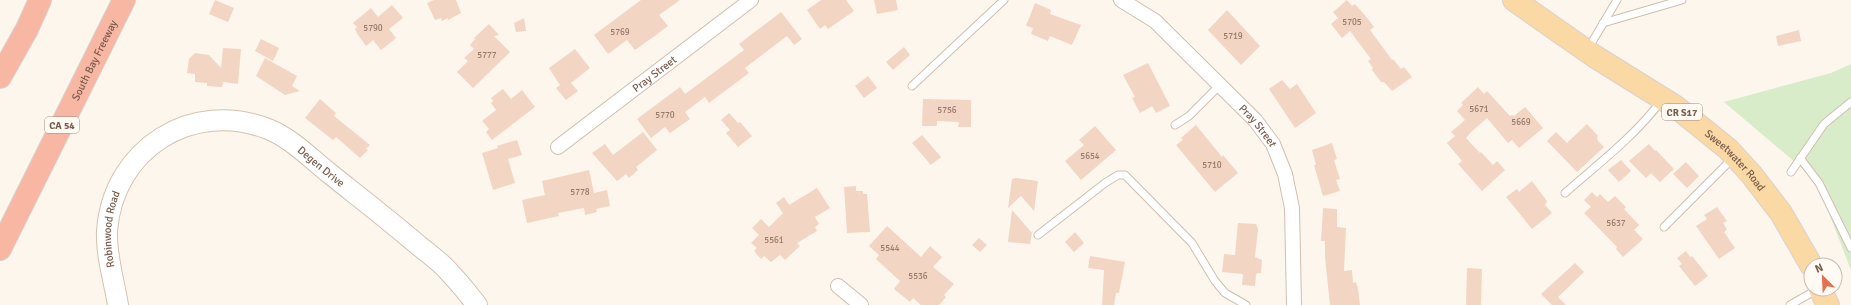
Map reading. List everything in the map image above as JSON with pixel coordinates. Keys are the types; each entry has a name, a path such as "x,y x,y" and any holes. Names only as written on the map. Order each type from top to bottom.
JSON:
{"highway":[{"path":"0,55 24,0"},
{"path":"0,77 27,29 40,0"},
{"name":"South Bay Freeway","path":"0,249 124,0"}],"main road":[{"name":"Sweetwater Road","path":"1514,0 1587,51 1676,107 1735,156 1781,213 1806,257"}],"street":[{"name":"Pray Street","path":"558,147 751,0"},
{"name":"Pray Street","path":"1121,0 1155,21 1255,120 1273,144 1285,174 1292,208 1294,305"},
{"name":"Degen Drive","path":"136,158 164,136 197,123 212,121 241,121 269,130 282,136 394,224 450,272 477,305"},
{"name":"Robinwood Road","path":"118,305 108,254 108,224 116,193 128,169 136,158"},
{"path":"838,286 861,305"}],"lane":[{"path":"912,86 1004,0"},
{"path":"1587,51 1617,0"},
{"path":"1603,23 1682,0"},
{"path":"1175,125 1189,116 1220,85"},
{"path":"1565,193 1615,149 1651,114 1663,98"},
{"path":"1791,172 1824,124 1851,102"},
{"path":"1664,227 1735,156"},
{"path":"1800,158 1819,183 1851,248"},
{"path":"1038,235 1105,183 1118,175 1125,175 1192,243 1225,293 1246,305"},
{"path":"1790,305 1804,297"}],"green space":[{"path":"1851,64 1851,270 1816,180 1724,102 1831,73"}],"building":[{"path":"215,0 234,8 228,22 209,14"},
{"path":"434,0 456,0 461,13 448,20 448,18 442,21 441,18 435,20 427,3"},
{"path":"641,0 680,0 659,15 668,26 656,35 635,50 627,40 608,54 594,35"},
{"path":"821,0 846,0 854,11 828,29 825,25 820,29 807,10"},
{"path":"874,0 896,0 898,10 877,14"},
{"path":"1347,0 1352,6 1355,4 1374,27 1370,30 1392,60 1393,59 1401,69 1404,67 1412,77 1392,91 1384,82 1381,82 1372,70 1373,68 1368,61 1371,59 1350,31 1342,38 1331,24 1338,18 1333,12"},
{"path":"1035,3 1051,10 1050,14 1081,25 1072,45 1050,36 1048,41 1031,34 1033,28 1026,26"},
{"path":"392,5 403,18 389,29 396,38 381,50 373,40 366,46 358,35 355,29 357,27 353,23 371,8 378,17"},
{"path":"1227,10 1260,46 1241,65 1208,30"},
{"path":"781,12 802,39 794,45 787,36 745,68 749,73 709,103 705,97 685,112 690,119 670,133 665,127 651,138 637,119 680,87 685,94 744,50 739,44"},
{"path":"524,18 526,31 516,32 514,23"},
{"path":"489,24 499,35 494,36 510,52 473,88 457,72 468,61 464,58 474,49 470,45 476,38 473,39"},
{"path":"1799,30 1801,41 1778,46 1776,36"},
{"path":"261,39 279,48 273,61 255,51"},
{"path":"904,47 910,55 893,70 886,62"},
{"path":"223,48 241,49 238,84 223,82 222,87 207,86 207,83 195,82 195,74 187,73 189,59 195,53 209,55 221,68"},
{"path":"575,49 590,68 571,83 578,91 566,100 556,88 560,85 549,68"},
{"path":"265,58 297,76 292,86 300,91 285,95 256,76"},
{"path":"1148,63 1170,106 1156,113 1152,106 1140,113 1132,98 1135,97 1123,75"},
{"path":"868,76 877,88 864,98 855,86"},
{"path":"1282,80 1290,89 1297,84 1316,113 1295,128 1269,89"},
{"path":"1478,87 1484,94 1487,91 1510,116 1514,116 1525,107 1543,128 1519,148 1512,140 1508,143 1487,118 1471,132 1466,138 1493,165 1497,161 1505,170 1482,191 1458,164 1462,161 1447,143 1455,136 1451,132 1465,120 1457,111 1463,105 1461,103"},
{"path":"503,89 511,99 522,90 535,107 492,140 486,132 489,129 482,121 496,110 491,103 493,101 491,98"},
{"path":"320,99 336,113 334,116 370,145 366,149 368,150 360,158 336,137 333,140 305,118"},
{"path":"923,99 971,100 971,127 958,127 959,122 937,121 937,126 922,126"},
{"path":"729,113 738,123 740,122 752,136 738,147 726,133 730,130 721,120"},
{"path":"1587,124 1598,136 1598,141 1604,147 1577,172 1547,141 1556,132 1567,143"},
{"path":"1196,125 1222,157 1223,155 1238,173 1215,192 1176,145 1183,140 1181,138"},
{"path":"1095,126 1116,150 1081,180 1065,161 1084,145 1079,140"},
{"path":"643,132 657,150 636,167 638,170 629,178 626,174 617,181 592,153 605,144 613,155"},
{"path":"922,135 941,157 931,165 912,143"},
{"path":"517,140 522,155 508,159 515,183 493,190 482,153 498,148 497,146"},
{"path":"1332,143 1337,159 1334,160 1340,179 1336,180 1340,191 1323,196 1314,165 1316,165 1312,150"},
{"path":"1649,144 1674,169 1660,182 1651,173 1646,178 1629,161"},
{"path":"1621,160 1631,171 1619,182 1608,170"},
{"path":"1686,162 1699,176 1687,188 1673,174"},
{"path":"589,170 594,193 607,190 610,206 596,209 597,212 585,215 584,208 558,213 559,216 527,223 522,200 545,195 542,181"},
{"path":"1016,178 1038,181 1034,211 1021,196 1008,208 1012,179"},
{"path":"1532,181 1547,201 1545,205 1552,213 1532,229 1506,197 1517,189 1519,192"},
{"path":"856,186 856,191 863,191 863,194 867,194 870,232 847,233 844,187"},
{"path":"817,188 830,208 815,217 819,224 815,227 817,231 797,243 800,246 785,260 780,255 771,262 764,256 761,259 754,251 757,248 751,243 759,235 752,228 761,219 769,227 783,213 776,203 784,197 789,205"},
{"path":"1592,192 1597,197 1600,194 1608,202 1615,196 1626,207 1624,209 1639,225 1634,230 1643,239 1623,257 1616,249 1617,247 1584,213 1591,207 1584,200"},
{"path":"1717,207 1727,221 1723,223 1727,229 1724,232 1735,248 1719,259 1696,226 1707,219 1704,215"},
{"path":"1323,208 1337,209 1337,227 1346,228 1344,271 1352,270 1353,283 1356,282 1360,305 1330,305 1325,257 1325,241 1321,241"},
{"path":"1012,210 1032,233 1030,244 1008,242"},
{"path":"1238,223 1256,224 1258,229 1255,257 1262,260 1261,273 1257,273 1256,275 1255,286 1242,285 1243,274 1222,272 1224,254 1235,255"},
{"path":"887,226 921,257 930,246 942,257 933,267 954,284 944,295 946,297 939,305 921,305 913,298 910,302 894,289 900,281 876,259 879,255 869,246"},
{"path":"1075,232 1084,243 1074,252 1065,242"},
{"path":"979,238 987,245 980,252 972,245"},
{"path":"1686,251 1690,257 1692,256 1708,276 1695,286 1679,266 1682,264 1677,258"},
{"path":"1090,256 1125,262 1119,293 1116,293 1114,305 1102,305 1104,270 1088,268"},
{"path":"1575,263 1584,272 1558,297 1566,305 1552,305 1541,294"},
{"path":"1467,268 1482,269 1481,305 1466,305"}]}
